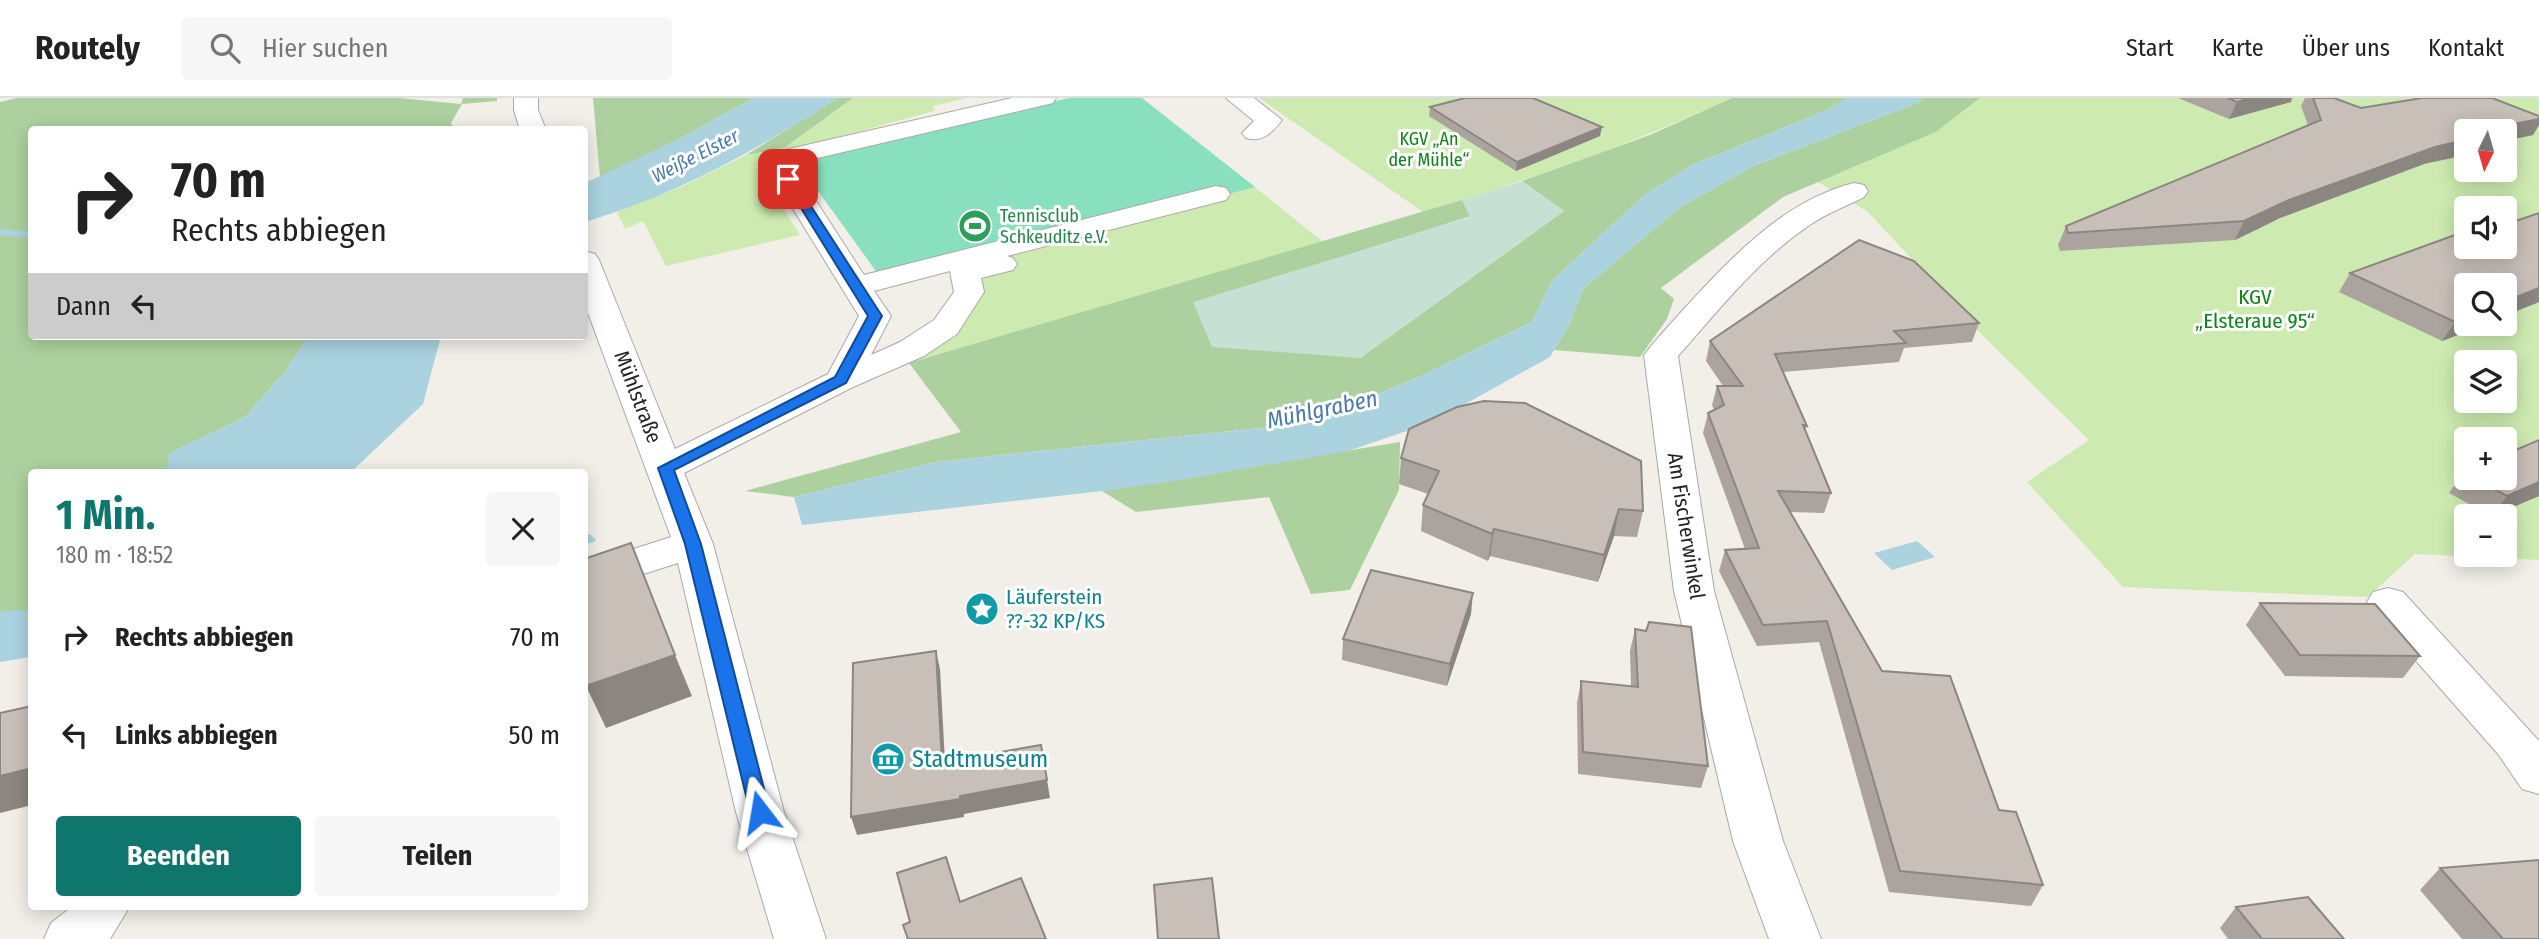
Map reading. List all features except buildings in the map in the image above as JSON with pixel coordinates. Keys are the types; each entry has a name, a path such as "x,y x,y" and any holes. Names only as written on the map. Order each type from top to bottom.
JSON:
{"street":[{"path":"526,98 526,110 532,126"},
{"path":"841,380 875,316 776,160 1044,98"},
{"path":"1238,98 1269,120 1255,133"},
{"name":"Am Fischerwinkel","path":"1795,939 1758,841 1694,591 1661,355 1726,283 1764,247 1796,220 1854,191"},
{"path":"856,286 1216,194"},
{"path":"666,468 841,380 912,349 946,327 969,292 964,274 1064,248"},
{"name":"Mühlstraße","path":"588,270 693,544 760,812 800,939"},
{"path":"588,578 693,544"},
{"path":"2388,602 2514,742 2539,776"},
{"path":"70,939 89,926 102,910"}],"green space":[{"path":"17,98 399,98 461,104 463,98 497,98 497,101 462,104 451,123 452,126 28,126 28,340 306,340 284,373 245,417 170,453 167,469 28,469 28,611 0,612 0,102"},
{"path":"593,98 754,98 675,141 600,177"},
{"path":"838,98 853,98 784,148 746,155"},
{"path":"853,98 967,98 933,106 934,111 776,154 756,166 800,235 666,266 643,221 625,229 617,212 683,186 746,155 784,148"},
{"name":"Tennisclub Schkeuditz e.V.","path":"1069,98 1142,98 1255,187 886,285 797,162 805,156"},
{"name":"KGV „An der Mühle“","path":"1259,98 1732,98 1580,160 1423,212"},
{"path":"1732,98 1848,98 1827,110 1692,165 1643,196 1552,281 1532,322 1421,376 1354,404 1278,426 936,462 794,497 745,491 961,432 909,363 1462,200 1471,216 1292,273 1360,358 1564,211 1522,181 1650,135"},
{"path":"1923,98 1980,98 1936,132 1783,197 1661,288 1674,299 1667,319 1640,357 1554,350 1570,323 1583,289 1679,208 1753,166 1917,103"},
{"name":"KGV „Elsteraue 95“","path":"1980,98 2539,98 2539,560 2517,559 2517,504 2454,504 2454,556 2415,554 2368,597 2123,587 2027,482 2089,440 1987,340 1868,212 1818,182 1936,132"},
{"path":"1522,181 1564,211 1360,358 1212,347 1193,302 1470,217 1462,200"},
{"path":"1255,187 1323,242 909,363 953,327 958,266"},
{"path":"1400,442 1399,490 1350,590 1311,594 1269,497 1136,512 1102,491"}],"water":[{"name":"Weiße Elster","path":"754,98 838,98 716,169 653,198 588,221 588,182 675,141"},
{"path":"1848,98 1923,98 1917,103 1753,166 1679,208 1583,289 1570,323 1550,357 1433,422 1348,451 1180,480 802,525 794,497 936,462 1278,426 1354,404 1421,376 1532,322 1552,281 1643,196 1692,165 1827,110"},
{"path":"306,340 440,340 423,404 354,469 167,469 170,453 245,417 284,373"},
{"path":"1917,541 1935,557 1892,570 1874,553"},
{"path":"28,611 28,657 0,662 0,612"}],"waterway":[{"path":"0,232 28,235"}],"place":[{"name":"Tennisclub Schkeuditz e.V.","path":"975,226"},
{"name":"Läuferstein ??-32 KP/KS","path":"982,609"},
{"name":"Stadtmuseum","path":"888,759"}],"route":[{"path":"760,812 693,544 666,468 841,380 875,316 788,179"}],"water label":[{"name":"Mühlgraben","path":"1322,409"}]}
